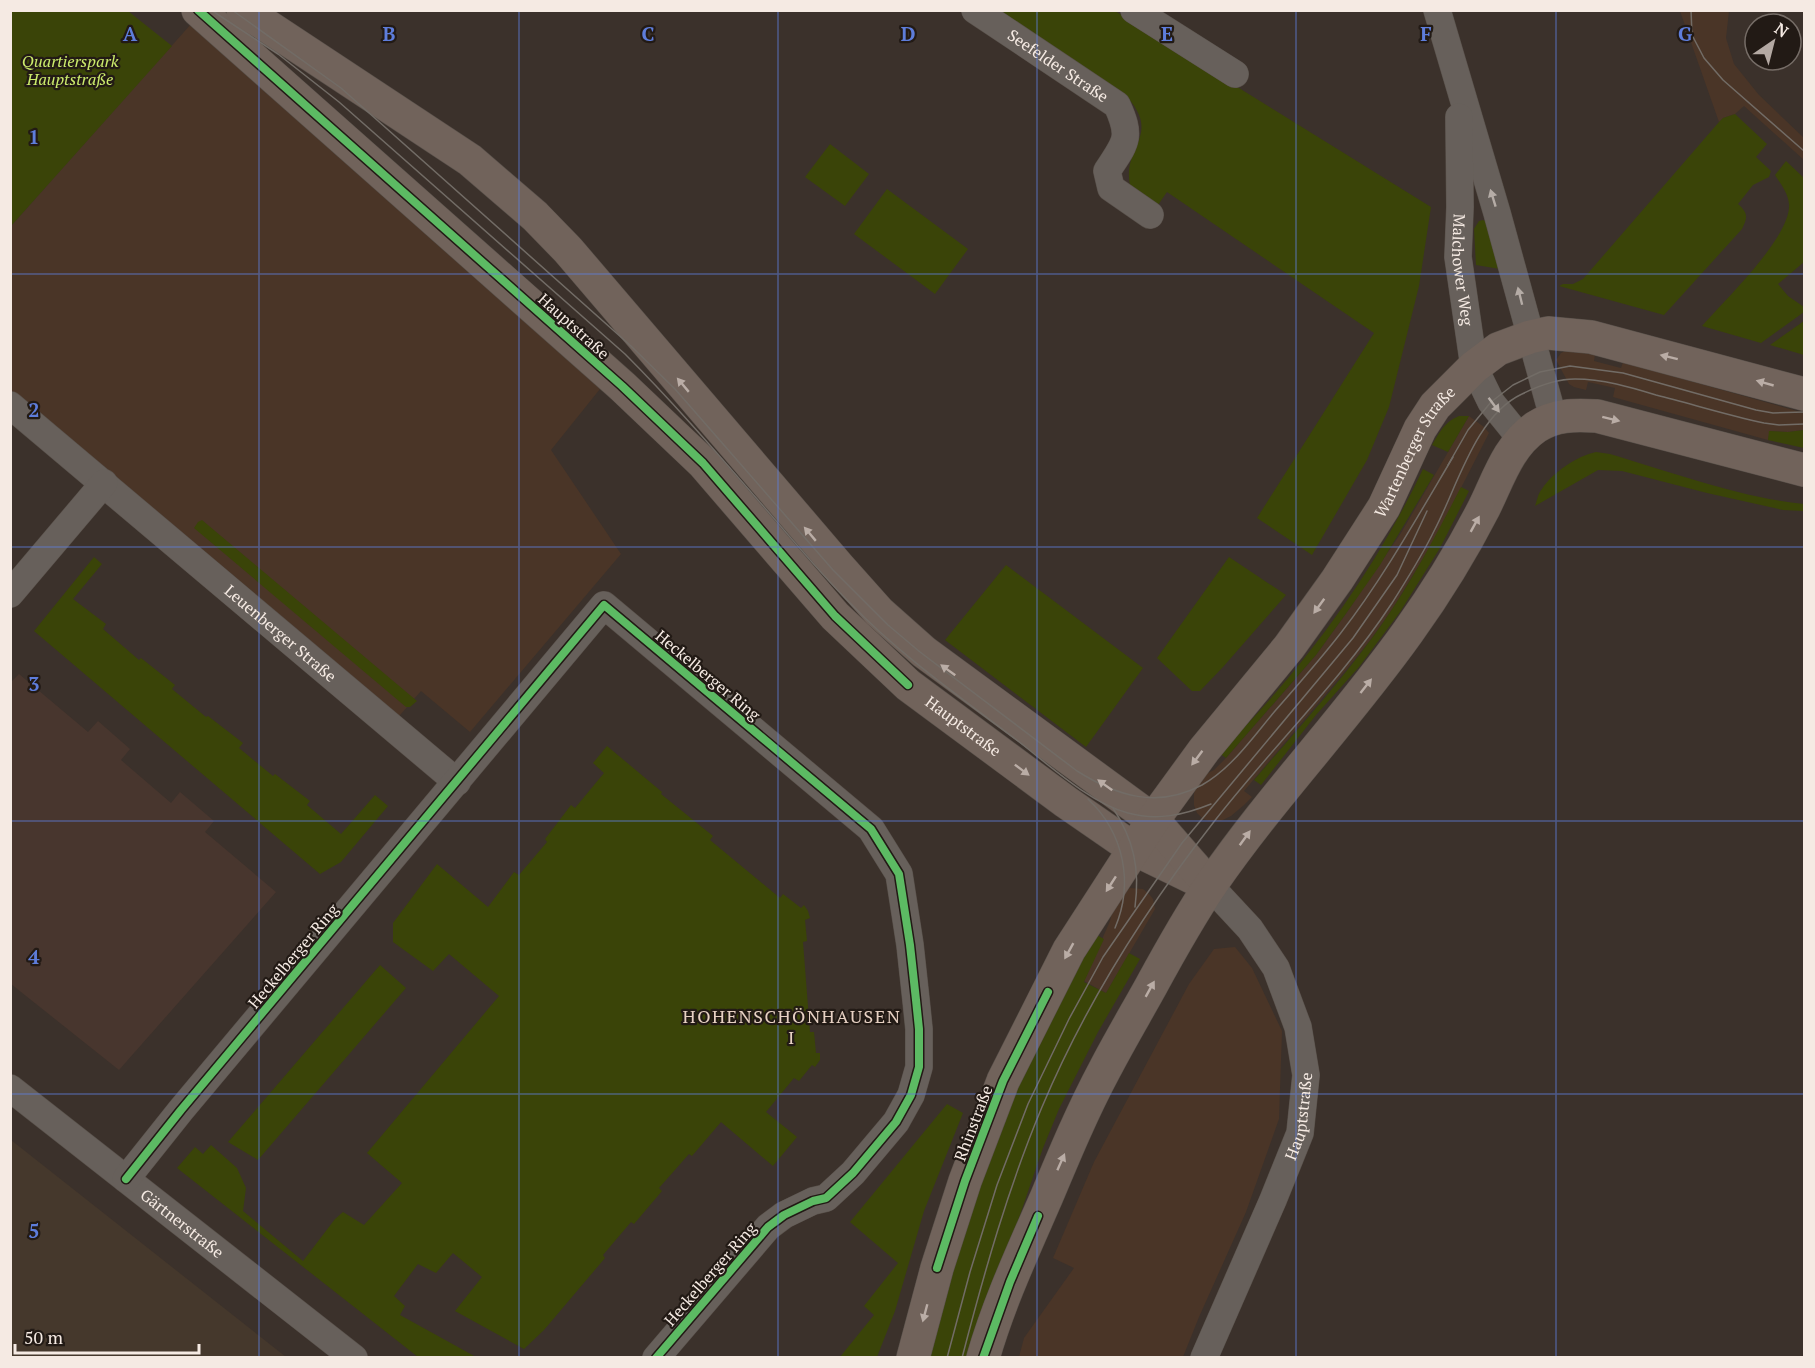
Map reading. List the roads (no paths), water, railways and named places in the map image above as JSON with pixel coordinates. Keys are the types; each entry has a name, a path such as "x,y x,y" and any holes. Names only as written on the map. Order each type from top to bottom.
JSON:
{"main road":[{"name":"Hauptstraße","path":"243,10 470,160 535,216 568,250 879,612 924,652 1153,820 1210,886"},
{"name":"Hauptstraße","path":"206,13 630,393 703,463 811,591 908,685 1066,802 1134,849 1210,886"},
{"path":"584,353 602,346 615,331 621,313"},
{"name":"Wartenberger Straße","path":"1153,820 1204,750 1289,647 1326,596 1384,507 1419,429 1436,406 1474,367 1498,349 1548,333 1591,337 1804,394"},
{"path":"983,1358 1010,1282 1076,1129 1121,1040 1164,963 1210,886 1251,830 1407,633 1445,578 1484,508 1501,469 1521,439 1553,417 1572,414 1597,416 1804,470"},
{"name":"Rhinstraße","path":"913,1358 937,1268 1003,1081 1069,950 1153,820"}],"street":[{"name":"Seefelder Straße","path":"975,10 1117,105 1126,125 1125,143 1107,171 1111,188 1150,215"},
{"path":"1134,10 1235,74"},
{"name":"Malchower Weg","path":"1437,10 1509,255 1553,417"},
{"name":"Malchower Weg","path":"1459,84 1458,257 1474,367 1491,402 1521,439"},
{"name":"Leuenberger Straße","path":"10,405 457,782"},
{"path":"10,594 104,483"},
{"name":"Heckelberger Ring","path":"126,1179 180,1110 604,605 871,829 899,874 910,945 919,1029 919,1067 911,1095 896,1122 853,1173 826,1198 813,1201 784,1215 768,1227 656,1358"},
{"name":"Hauptstraße","path":"1204,1358 1300,1133 1306,1075 1298,1027 1276,968 1250,929 1210,886"},
{"name":"Gärtnerstraße","path":"10,1088 354,1358"}],"tram line":[{"path":"211,10 278,54 339,102 625,354 663,393 840,592 869,622 931,675 1070,782 1114,808 1128,813 1160,817 1181,814 1211,804"},
{"path":"232,10 341,88 631,346 675,389 833,570 888,625 920,652 1077,771 1122,793 1153,798 1185,792 1213,778 1232,761 1340,634 1399,547 1453,457"},
{"path":"1691,10 1692,35 1704,58 1723,80 1804,151"},
{"path":"1448,465 1468,430 1491,402 1513,385 1540,372 1570,366 1623,373 1756,410 1773,413 1804,412"},
{"path":"962,1358 1018,1168 1059,1069 1097,995 1140,924 1188,856 1235,795 1328,688 1392,603 1424,549 1469,455 1492,419 1506,404 1528,391 1555,382 1575,379 1616,384 1764,423 1804,424"},
{"path":"947,1358 997,1185 1028,1104 1069,1019 1103,957 1182,843 1353,638 1397,575 1427,511"},
{"path":"1088,799 1110,827 1122,859 1124,894 1115,928"},
{"path":"1113,808 1131,843 1134,855 1137,880 1135,907"}],"district":[{"name":"HOHENSCHÖNHAUSEN I","path":"792,1027"}],"park label":[{"name":"Quartierspark Hauptstraße","path":"70,70"}]}
